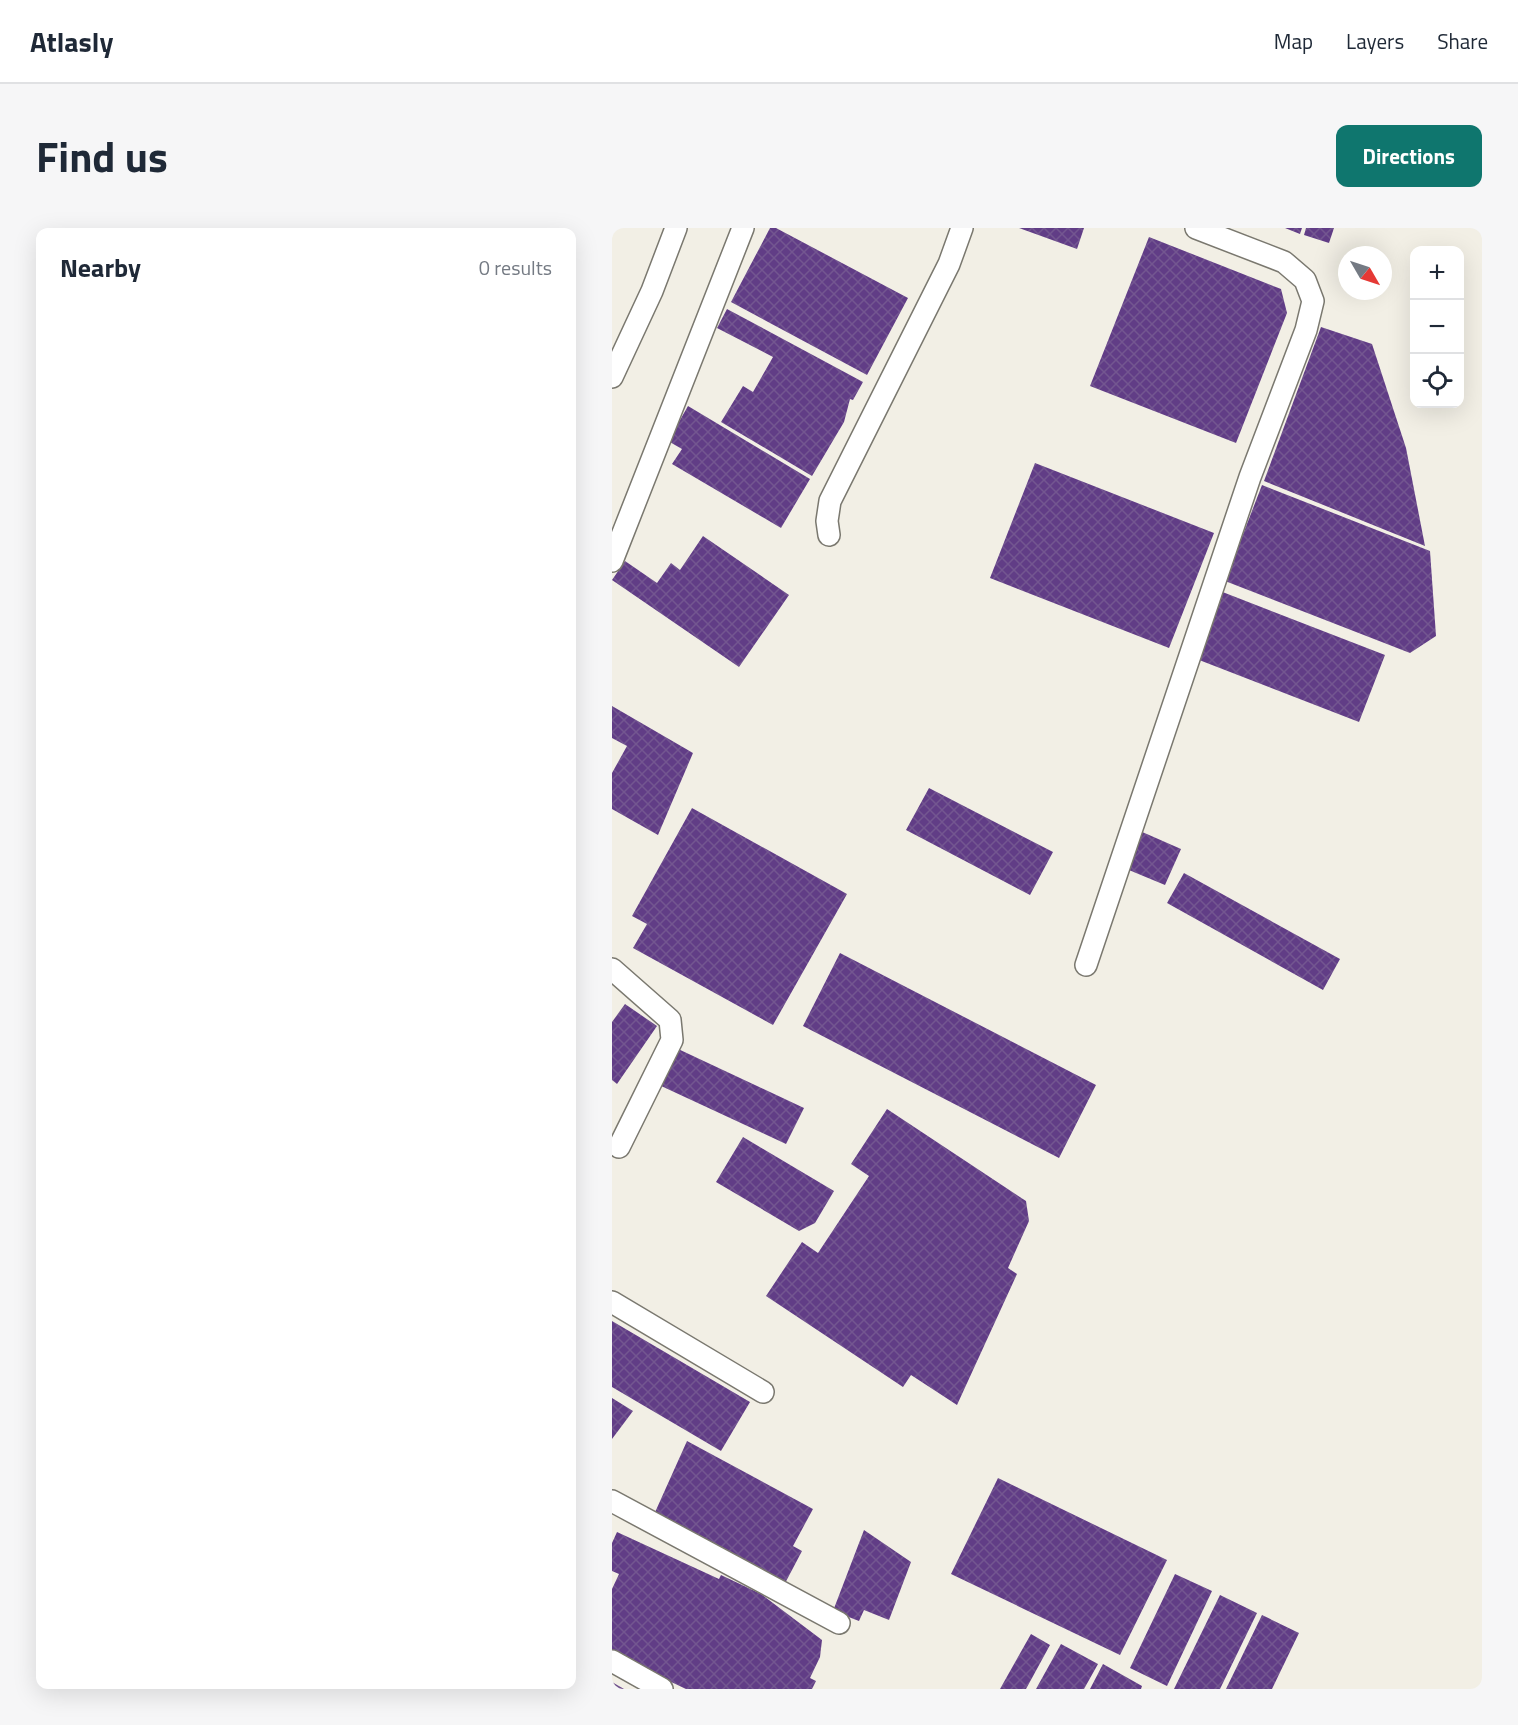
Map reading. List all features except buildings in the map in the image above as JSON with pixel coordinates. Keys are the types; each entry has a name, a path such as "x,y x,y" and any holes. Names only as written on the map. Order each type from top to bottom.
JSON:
{"street":[{"path":"612,377 652,291 675,228"},
{"path":"612,561 742,228"},
{"path":"829,535 827,521 830,501 949,264 962,228"},
{"path":"1086,964 1250,477 1306,330 1312,301 1305,280 1284,262 1196,228"},
{"path":"612,969 670,1020 672,1040 619,1147"},
{"path":"612,1302 764,1392"},
{"path":"612,1501 839,1623"},
{"path":"612,1661 662,1689"}]}
